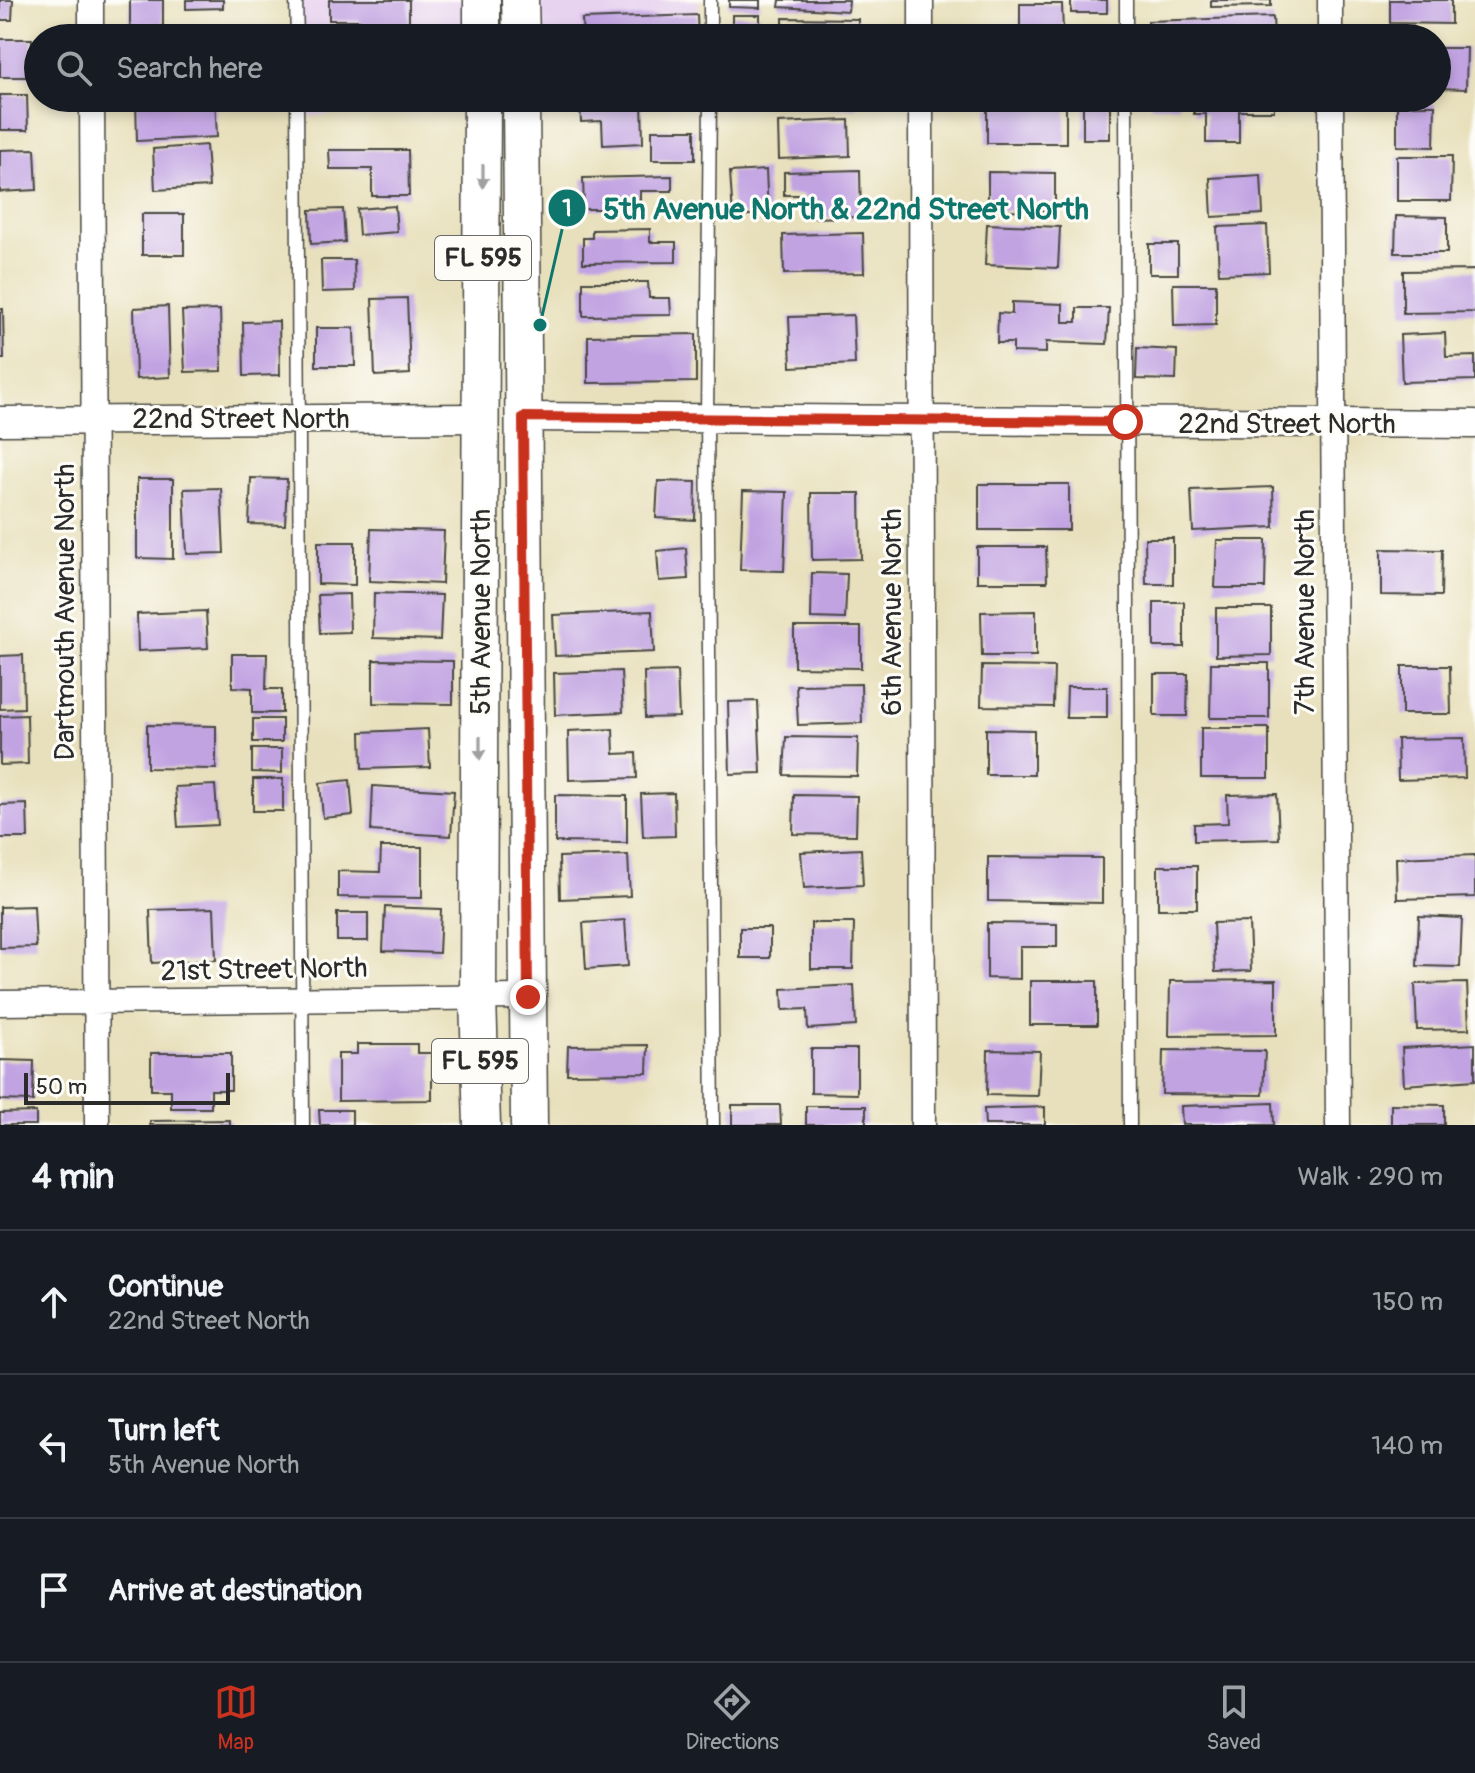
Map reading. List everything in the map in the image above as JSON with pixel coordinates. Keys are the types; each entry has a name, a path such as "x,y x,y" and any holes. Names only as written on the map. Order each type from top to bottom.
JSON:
{"main road":[{"path":"482,0 482,24"},
{"path":"520,0 521,24"},
{"name":"5th Avenue North","path":"482,112 478,998 482,1125"},
{"name":"5th Avenue North","path":"521,112 529,1125"}],"street":[{"path":"91,0 91,24"},
{"path":"921,0 921,24"},
{"path":"1330,0 1330,24"},
{"name":"Dartmouth Avenue North","path":"92,112 97,1125"},
{"name":"6th Avenue North","path":"921,112 923,1125"},
{"name":"7th Avenue North","path":"1331,112 1338,1125"},
{"name":"22nd Street North","path":"523,417 1475,424"},
{"name":"22nd Street North","path":"0,421 483,418"},
{"name":"21st Street North","path":"0,1003 528,997"}],"lane":[{"path":"296,0 297,24"},
{"path":"710,0 710,24"},
{"path":"1126,0 1126,24"},
{"path":"297,112 303,1125"},
{"path":"710,112 707,418 713,1125"},
{"path":"1126,112 1130,1125"}],"shaded area":[{"path":"297,0 466,0 466,24 298,24"},
{"path":"535,0 699,0 697,24 536,24"},
{"path":"302,112 353,112 302,117"}],"building":[{"path":"0,0 13,0 12,20 0,20"},
{"path":"130,0 163,0 163,24 130,24"},
{"path":"186,0 223,0 223,8 186,9"},
{"path":"329,0 409,0 409,24 360,24 360,20 329,20"},
{"path":"729,0 760,0 760,8 729,7"},
{"path":"780,0 849,0 848,11 779,7"},
{"path":"1071,0 1107,0 1107,13 1071,13"},
{"path":"1211,0 1271,0 1271,6 1211,7"},
{"path":"1390,0 1451,0 1451,24 1390,23"},
{"path":"1020,4 1062,4 1063,24 1020,24"},
{"path":"697,15 697,24 582,24 582,19"},
{"path":"732,15 760,15 760,24 732,24"},
{"path":"1273,17 1273,24 1148,24 1148,21"},
{"path":"783,18 858,19 858,24 783,24"},
{"path":"0,39 24,39 24,77 0,77"},
{"path":"1451,48 1467,48 1466,89 1451,88"},
{"path":"0,95 24,95 28,130 0,130"},
{"path":"136,112 216,112 217,137 137,141"},
{"path":"581,112 642,112 643,143 603,145 602,121 581,122"},
{"path":"987,112 1066,112 1066,143 987,143"},
{"path":"1083,112 1110,112 1110,139 1083,139"},
{"path":"1239,112 1239,143 1206,143 1206,114 1194,114"},
{"path":"1397,112 1435,112 1434,147 1397,146"},
{"path":"849,120 850,156 779,159 778,123"},
{"path":"652,130 695,130 695,160 652,160"},
{"path":"206,145 209,187 155,190 153,149"},
{"path":"35,149 37,190 0,192 0,150"},
{"path":"329,150 408,150 409,196 372,196 372,169 330,169"},
{"path":"1397,156 1452,156 1451,201 1397,201"},
{"path":"766,170 768,214 733,216 730,172"},
{"path":"860,170 861,217 804,218 803,195 784,195 784,172"},
{"path":"988,172 1055,173 1055,211 988,210"},
{"path":"1261,175 1263,214 1212,217 1210,178"},
{"path":"672,176 672,191 640,191 640,209 584,209 583,178"},
{"path":"395,206 397,232 359,235 357,209"},
{"path":"343,209 345,242 311,244 310,210"},
{"path":"142,214 184,214 184,255 142,255"},
{"path":"1396,216 1447,217 1447,253 1395,253"},
{"path":"987,224 1060,227 1058,268 985,265"},
{"path":"1267,225 1269,272 1219,274 1217,227"},
{"path":"650,229 650,242 676,242 676,262 583,263 583,238 592,238 592,230"},
{"path":"863,233 864,273 784,274 783,235"},
{"path":"1149,244 1178,244 1178,274 1149,274"},
{"path":"321,260 354,260 355,291 322,292"},
{"path":"1475,270 1475,312 1403,313 1403,271"},
{"path":"583,282 648,282 649,298 670,298 671,315 583,316"},
{"path":"1173,284 1216,284 1216,325 1174,326"},
{"path":"407,298 410,374 375,376 372,299"},
{"path":"1012,302 1063,304 1063,322 1077,322 1077,308 1109,308 1107,344 1046,342 1046,353 1013,352 1013,343 997,343 998,313 1012,314"},
{"path":"168,306 170,377 136,379 134,308"},
{"path":"0,309 3,309 4,359 0,359"},
{"path":"220,310 222,371 185,372 182,311"},
{"path":"853,315 855,364 791,367 789,317"},
{"path":"279,321 280,375 244,376 243,322"},
{"path":"316,328 354,328 355,366 316,366"},
{"path":"1445,333 1446,357 1475,356 1475,380 1402,382 1400,335"},
{"path":"696,334 696,382 588,383 588,336"},
{"path":"1137,348 1177,350 1176,380 1136,379"},
{"path":"251,478 287,479 285,525 249,524"},
{"path":"137,479 173,479 173,559 137,558"},
{"path":"658,481 696,482 695,520 656,518"},
{"path":"979,484 1069,484 1069,530 979,530"},
{"path":"1273,487 1274,527 1193,531 1191,490"},
{"path":"221,488 224,553 187,554 184,489"},
{"path":"743,491 787,492 784,571 740,570"},
{"path":"811,493 860,493 861,559 812,560"},
{"path":"371,529 444,531 442,584 369,581"},
{"path":"1145,538 1173,538 1173,584 1146,584"},
{"path":"1217,540 1266,540 1265,588 1215,588"},
{"path":"318,542 355,542 355,585 318,584"},
{"path":"977,547 1046,547 1047,582 977,582"},
{"path":"686,548 688,579 659,581 657,551"},
{"path":"1381,549 1442,550 1441,596 1381,595"},
{"path":"812,573 847,574 845,619 811,618"},
{"path":"374,593 442,595 440,640 373,638"},
{"path":"349,594 350,632 320,633 318,595"},
{"path":"1154,602 1184,602 1184,647 1154,647"},
{"path":"1216,608 1271,608 1271,655 1216,656"},
{"path":"206,611 208,648 138,651 137,614"},
{"path":"652,611 654,652 555,656 553,615"},
{"path":"1036,611 1036,656 982,656 981,612"},
{"path":"794,627 861,627 861,668 794,667"},
{"path":"232,654 267,654 266,689 282,689 282,713 252,713 252,688 232,687"},
{"path":"23,655 24,708 0,709 0,656"},
{"path":"373,660 453,661 453,704 373,703"},
{"path":"1211,663 1269,663 1269,718 1210,718"},
{"path":"982,666 1054,667 1053,707 981,706"},
{"path":"1402,666 1450,666 1451,714 1402,714"},
{"path":"621,671 623,712 555,715 554,673"},
{"path":"677,671 679,717 645,718 644,672"},
{"path":"1154,674 1188,674 1187,716 1154,716"},
{"path":"861,684 862,723 798,725 796,685"},
{"path":"1067,687 1107,687 1107,718 1066,718"},
{"path":"758,701 761,773 730,774 728,702"},
{"path":"27,715 28,764 0,765 0,716"},
{"path":"253,719 282,719 282,742 253,742"},
{"path":"147,725 216,726 216,769 147,768"},
{"path":"1201,728 1269,728 1269,778 1201,778"},
{"path":"428,729 430,767 362,769 361,732"},
{"path":"613,729 614,754 636,753 637,778 569,780 568,731"},
{"path":"986,729 1034,730 1034,775 986,775"},
{"path":"786,737 858,738 857,776 784,775"},
{"path":"1464,738 1465,778 1398,780 1397,739"},
{"path":"252,749 282,749 282,773 252,772"},
{"path":"253,779 283,779 283,811 253,811"},
{"path":"350,780 353,815 323,818 320,783"},
{"path":"215,785 218,825 178,827 175,787"},
{"path":"373,786 454,791 451,836 371,831"},
{"path":"674,793 675,836 643,837 641,794"},
{"path":"1277,794 1279,839 1194,841 1194,824 1228,823 1227,795"},
{"path":"555,795 627,796 627,843 555,842"},
{"path":"794,795 857,796 856,835 793,834"},
{"path":"27,804 28,838 0,838 0,805"},
{"path":"381,847 422,847 422,898 338,897 338,871 380,872"},
{"path":"861,849 863,885 804,888 801,852"},
{"path":"628,855 630,896 560,899 559,857"},
{"path":"1475,855 1475,897 1397,899 1396,858"},
{"path":"988,857 1102,858 1102,903 988,901"},
{"path":"1158,866 1197,866 1197,909 1158,909"},
{"path":"34,906 36,947 0,948 0,907"},
{"path":"385,907 441,909 439,953 383,951"},
{"path":"214,908 216,960 152,963 150,910"},
{"path":"337,913 368,913 368,941 337,941"},
{"path":"1419,916 1462,918 1460,967 1417,966"},
{"path":"625,920 628,966 586,969 583,923"},
{"path":"1249,922 1251,971 1215,972 1213,923"},
{"path":"811,923 854,923 853,969 811,969"},
{"path":"987,923 1057,924 1057,947 1020,947 1020,979 987,978"},
{"path":"740,928 770,928 770,958 740,958"},
{"path":"1276,980 1276,1035 1169,1036 1170,981"},
{"path":"1030,981 1097,981 1097,1025 1030,1025"},
{"path":"1467,983 1469,1029 1417,1030 1415,984"},
{"path":"854,985 856,1026 808,1029 807,1009 783,1010 782,989"},
{"path":"357,1044 417,1044 417,1053 432,1053 432,1100 338,1101 338,1054 357,1054"},
{"path":"1475,1044 1475,1080 1404,1085 1402,1048"},
{"path":"648,1045 647,1073 567,1074 568,1046"},
{"path":"811,1049 857,1049 857,1094 811,1093"},
{"path":"988,1050 1040,1051 1038,1096 987,1095"},
{"path":"1163,1050 1265,1051 1263,1095 1162,1094"},
{"path":"151,1053 231,1053 231,1090 211,1090 211,1108 171,1108 171,1090 151,1090"},
{"path":"0,1060 34,1061 33,1101 0,1100"},
{"path":"1273,1103 1274,1125 1182,1125 1181,1106"},
{"path":"1391,1104 1444,1105 1444,1125 1391,1125"},
{"path":"732,1105 780,1105 781,1125 732,1125"},
{"path":"806,1106 866,1106 866,1125 806,1125"},
{"path":"1045,1107 1045,1125 985,1125 984,1109"},
{"path":"319,1110 352,1110 352,1125 320,1125"},
{"path":"36,1112 36,1125 0,1125 0,1113"},
{"path":"230,1120 230,1125 150,1125 150,1121"}],"place":[{"name":"5th Avenue North & 22nd Street North","path":"540,325"}],"route":[{"path":"528,997 523,417 1125,422"}]}
